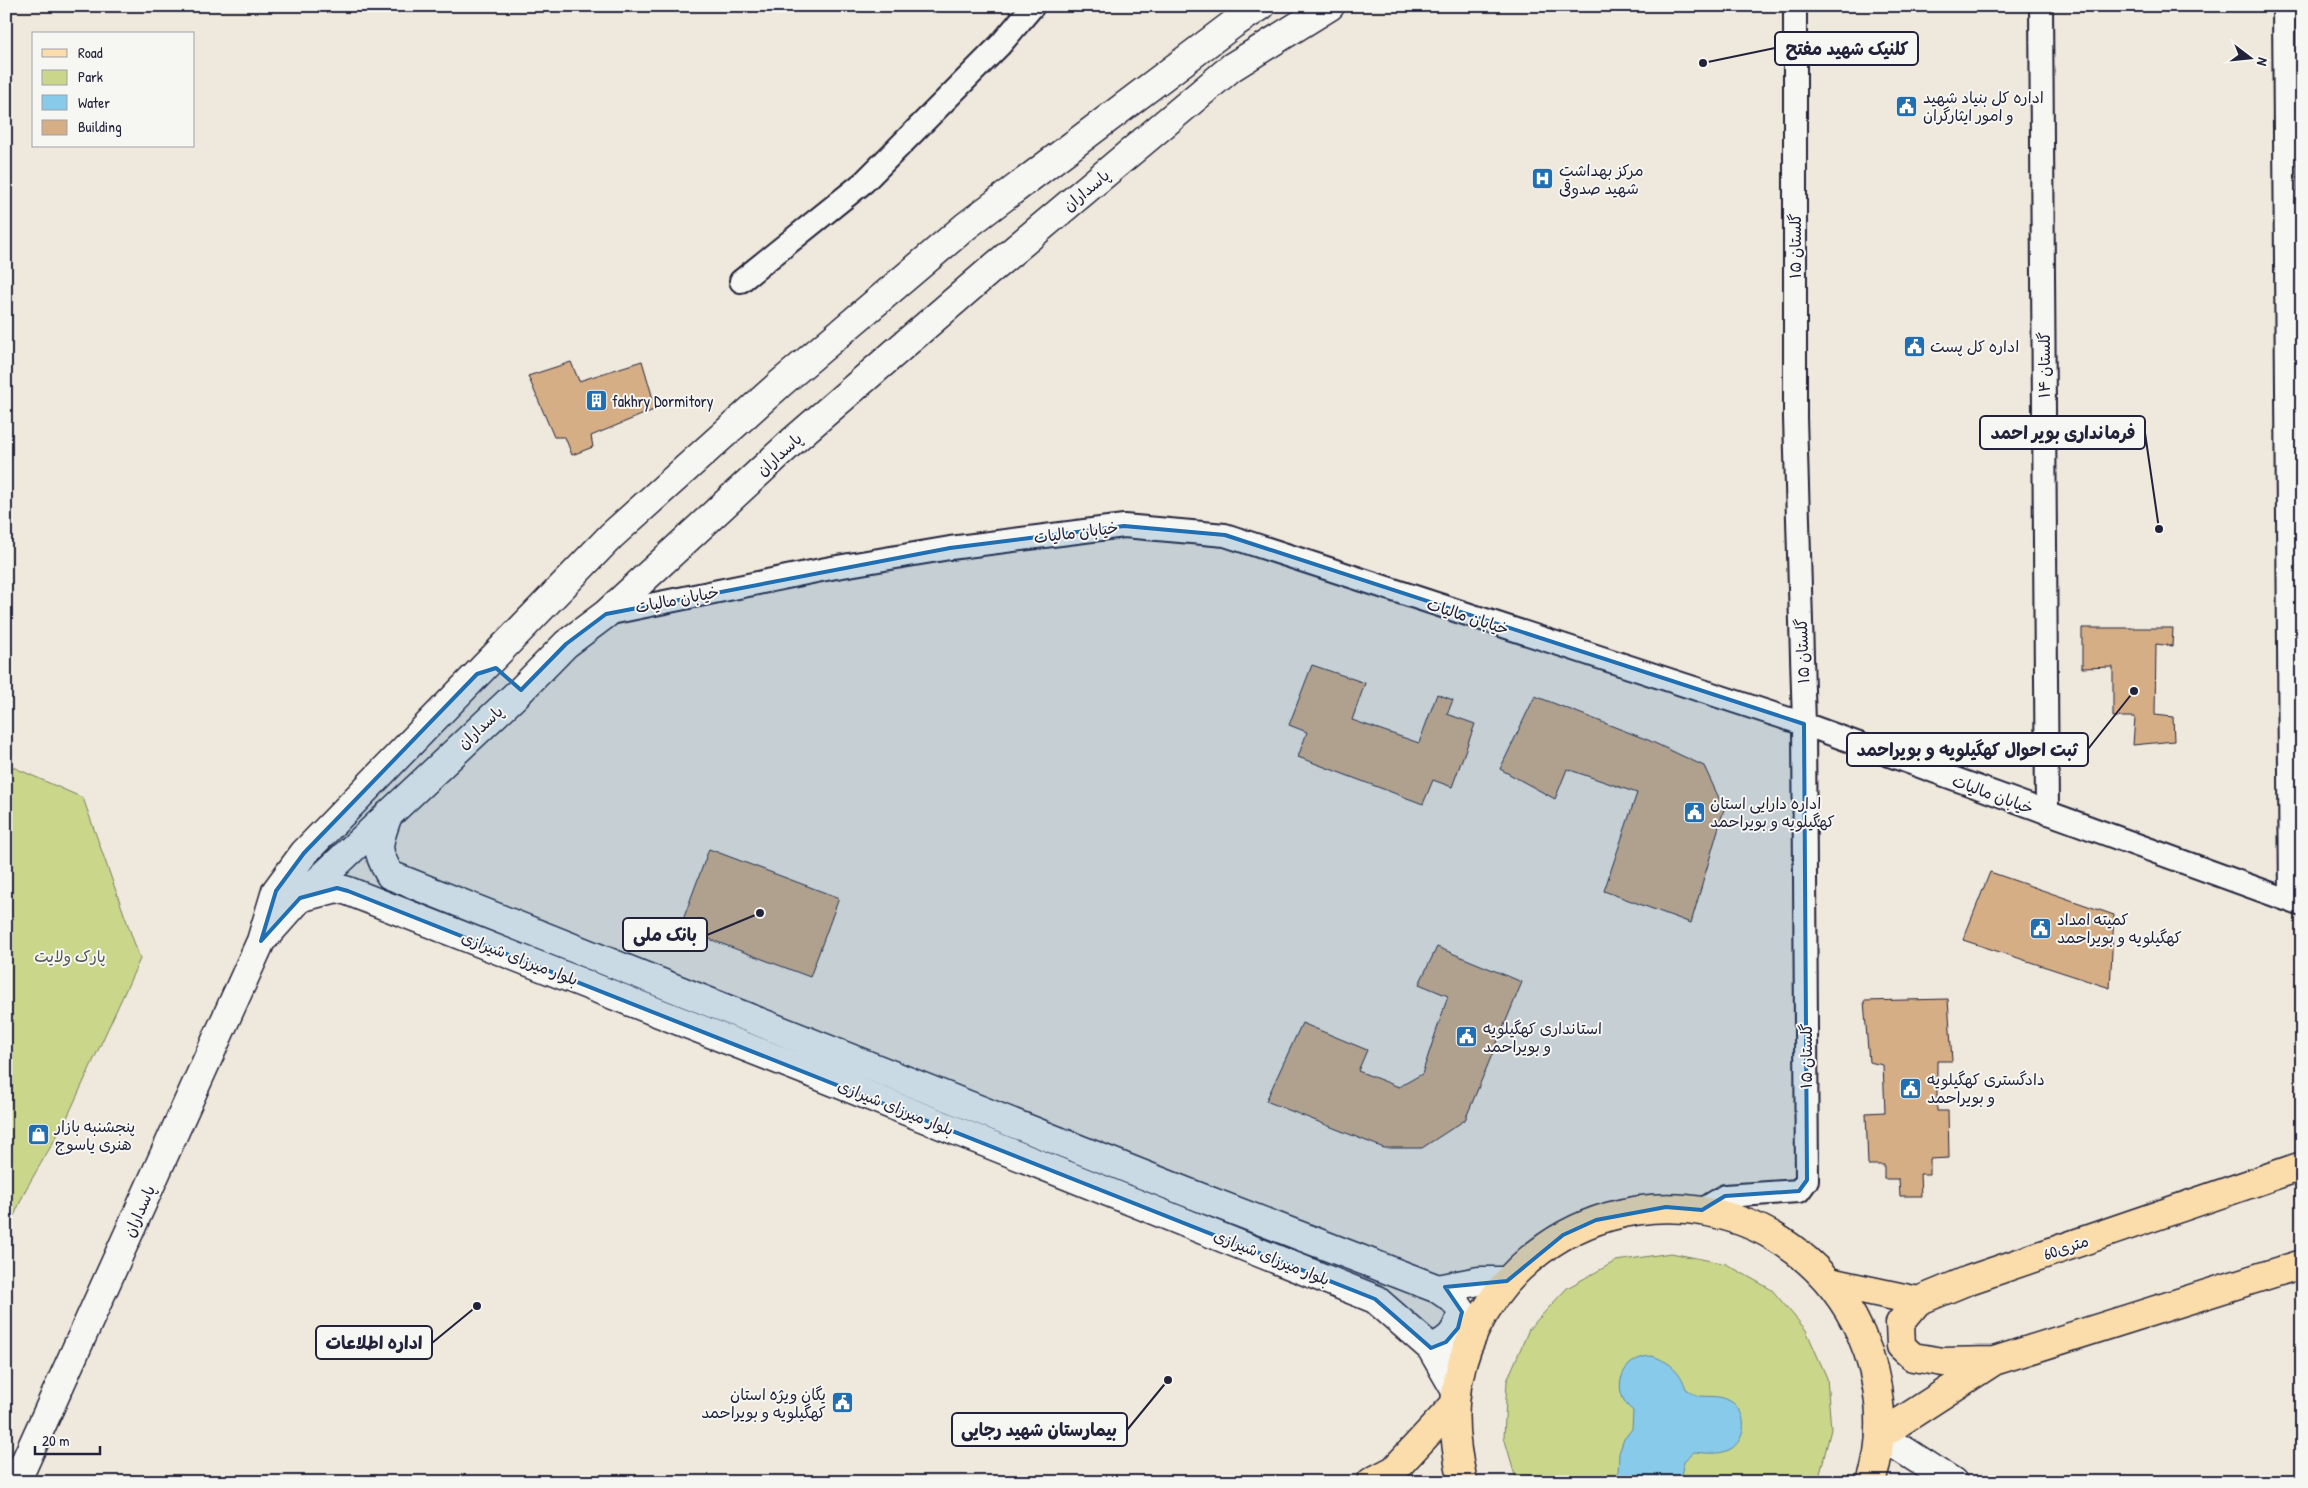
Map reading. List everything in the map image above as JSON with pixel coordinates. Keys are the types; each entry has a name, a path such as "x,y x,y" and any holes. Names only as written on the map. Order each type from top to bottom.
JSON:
{"main road":[{"name":"پاسداران","path":"16,1482 261,941 276,891 304,853 626,523 781,383 966,226 1233,24 1261,6"},
{"name":"پاسداران","path":"261,941 300,898 360,844 388,812 506,703 566,644 606,614 794,440 988,272 1232,67 1330,6"},
{"path":"545,606 537,628 540,639 550,646 566,644"},
{"path":"477,674 496,668 509,675 514,685 506,703"},
{"name":"بلوار میرزای شیرازی","path":"388,812 379,840 380,858 390,875 1189,1193 1438,1289"},
{"name":"بلوار میرزای شیرازی","path":"300,898 337,888 348,891 821,1076 1375,1299 1431,1348 1456,1397"},
{"name":"60متری","path":"1918,1301 1969,1280 2302,1166"},
{"path":"1463,1482 1456,1446 1456,1397 1469,1343 1492,1300 1507,1281 1533,1256 1563,1235 1596,1220 1630,1211 1657,1208 1702,1210 1738,1219 1772,1234 1802,1256 1829,1282 1853,1315 1870,1353 1879,1394 1880,1435 1871,1482"},
{"path":"1880,1435 1994,1361 2302,1264"},
{"path":"1438,1289 1479,1281 1507,1281"},
{"path":"1829,1282 1918,1301 1900,1323 1901,1346 1913,1356 1943,1362 1994,1361"},
{"path":"1431,1348 1446,1342 1458,1328 1462,1312 1453,1299 1438,1289"},
{"path":"1370,1482 1394,1470 1456,1397"},
{"path":"1880,1435 1953,1482"}],"street":[{"path":"741,281 864,182 1000,46 1033,6"},
{"name":"گلستان ۱۵","path":"1702,1210 1725,1196 1799,1191 1807,1180 1804,724 1795,418 1795,6"},
{"name":"گلستان ۱۴","path":"2041,6 2047,814"},
{"path":"2284,6 2296,903"},
{"name":"خیابان مالیات","path":"606,614 831,568 959,546 1124,526 1224,535 1804,724 2296,903"}],"highlighted area":[{"path":"1124,526 1225,535 1804,724 1807,1180 1799,1191 1725,1196 1702,1210 1666,1207 1596,1220 1563,1235 1507,1281 1445,1287 1462,1312 1458,1328 1446,1342 1431,1348 1375,1299 348,891 337,888 300,898 261,941 276,891 304,853 477,674 496,668 521,690 566,644 606,614 950,548"}],"green space":[{"name":"پارک ولایت","path":"6,764 83,798 140,959 65,1122 26,1189 6,1234"},
{"path":"1671,1253 1726,1264 1772,1290 1806,1330 1827,1378 1831,1429 1818,1482 1517,1482 1504,1437 1507,1381 1529,1329 1567,1288 1616,1261"}],"water":[{"path":"1652,1356 1674,1368 1684,1382 1686,1389 1694,1394 1723,1398 1736,1406 1743,1418 1742,1433 1740,1440 1725,1452 1694,1452 1684,1461 1681,1475 1675,1482 1623,1482 1618,1474 1619,1453 1624,1439 1632,1429 1633,1411 1621,1394 1622,1376 1626,1368 1633,1362"}],"building":[{"name":"fakhry Dormitory","path":"642,361 656,409 591,436 593,447 572,455 565,437 554,437 528,376 571,362 579,381"},
{"path":"2082,628 2173,628 2172,646 2156,644 2155,715 2173,717 2174,741 2133,745 2135,717 2113,717 2113,667 2082,668"},
{"path":"1312,665 1365,683 1352,720 1419,743 1437,694 1453,700 1447,714 1475,724 1452,787 1433,780 1423,804 1298,757 1307,732 1289,725"},
{"name":"اداره دارایی استان کهگیلویه و بویراحمد","path":"1535,696 1648,740 1704,766 1724,809 1691,923 1604,891 1637,793 1567,769 1555,799 1500,769"},
{"path":"709,849 839,898 810,977 680,928"},
{"name":"کمیته امداد کهگیلویه و بویراحمد","path":"1990,872 2114,915 2110,988 1963,940"},
{"name":"استانداری کهگیلویه و بویراحمد","path":"1437,947 1522,982 1465,1120 1422,1148 1384,1148 1266,1101 1302,1023 1367,1050 1358,1071 1399,1087 1422,1074 1448,996 1419,984"},
{"name":"دادگستری کهگیلویه و بویراحمد","path":"1948,999 1952,1061 1937,1061 1937,1111 1948,1111 1949,1158 1930,1159 1930,1174 1920,1174 1921,1196 1900,1196 1899,1179 1884,1179 1884,1165 1868,1165 1866,1113 1885,1112 1883,1065 1869,1062 1864,1001"}],"place":[{"name":"کلنیک شهید مفتح","path":"1703,63"},
{"name":"اداره کل بنیاد شهید و امور ایثارگران","path":"1907,106"},
{"name":"مرکز بهداشت شهید صدوقی","path":"1543,179"},
{"name":"اداره کل پست","path":"1914,346"},
{"name":"fakhry Dormitory","path":"596,401"},
{"name":"فرمانداری بویر احمد","path":"2159,529"},
{"name":"ثبت احوال کهگیلویه و بویراحمد","path":"2134,691"},
{"name":"اداره دارایی استان کهگیلویه و بویراحمد","path":"1694,812"},
{"name":"بانک ملی","path":"760,913"},
{"name":"کمیته امداد کهگیلویه و بویراحمد","path":"2041,928"},
{"name":"استانداری کهگیلویه و بویراحمد","path":"1467,1037"},
{"name":"دادگستری کهگیلویه و بویراحمد","path":"1911,1088"},
{"name":"پنجشنبه بازار هنری یاسوج","path":"39,1135"},
{"name":"اداره اطلاعات","path":"477,1306"},
{"name":"بیمارستان شهید رجایی","path":"1168,1380"},
{"name":"یگان ویژه استان کهگیلویه و بویراحمد","path":"842,1403"}]}
